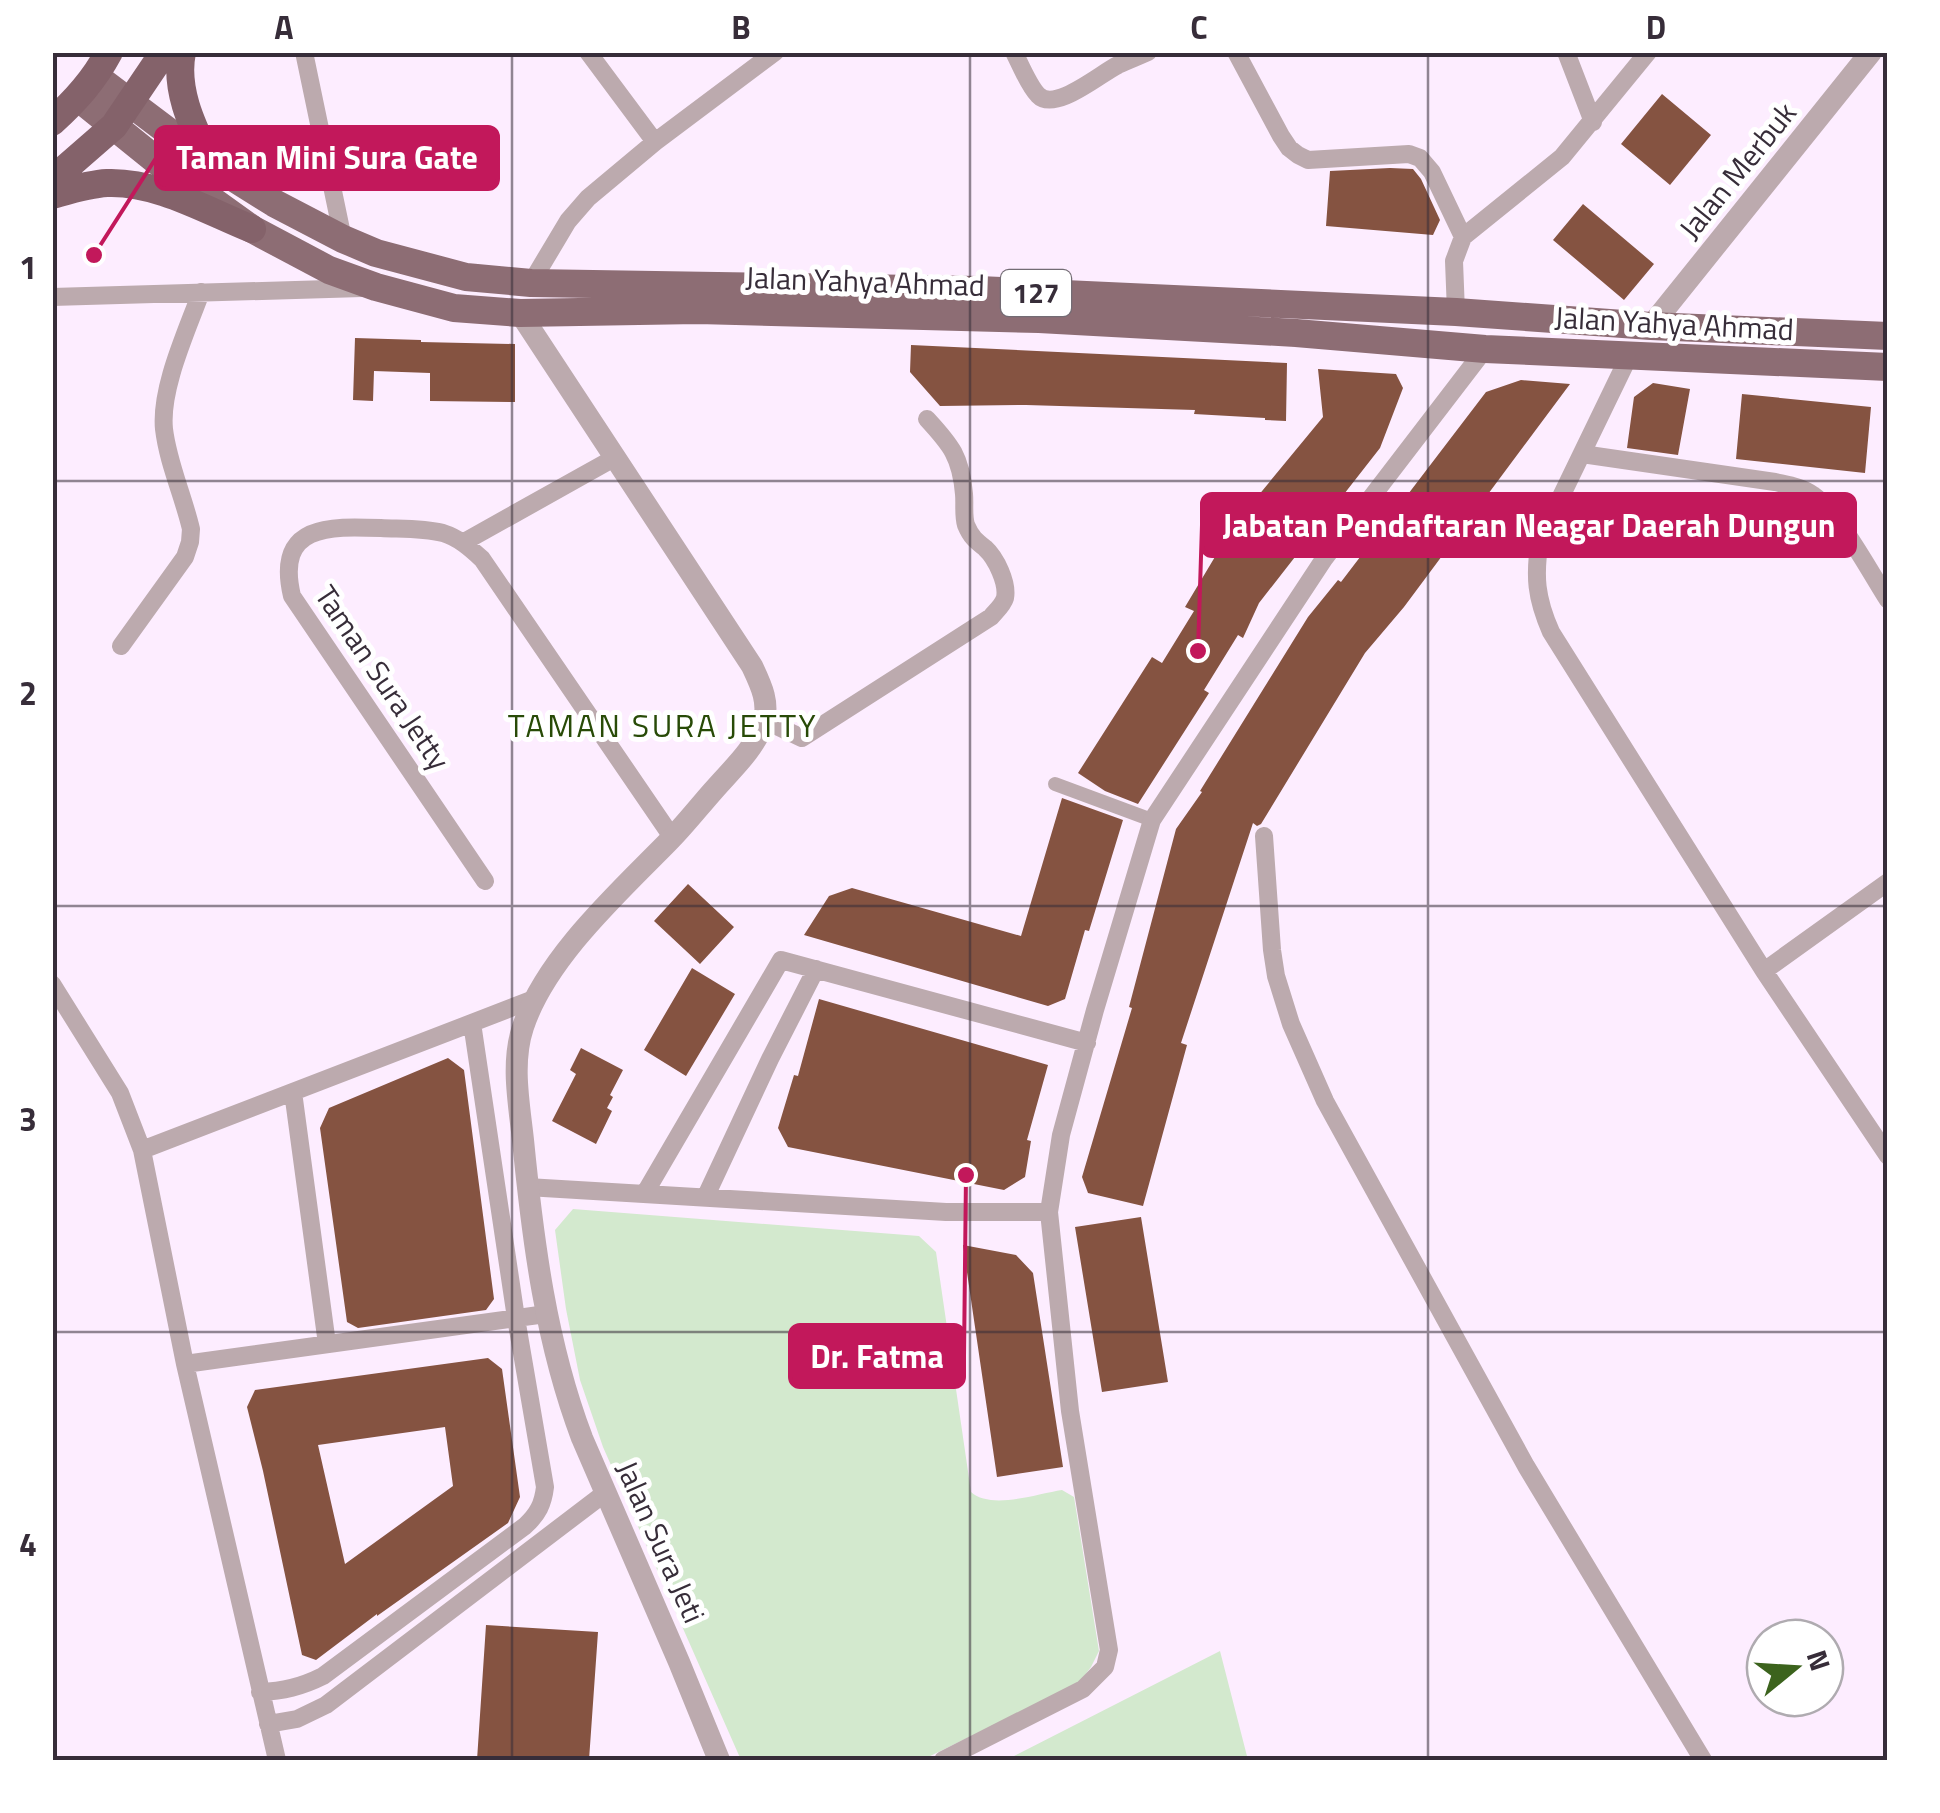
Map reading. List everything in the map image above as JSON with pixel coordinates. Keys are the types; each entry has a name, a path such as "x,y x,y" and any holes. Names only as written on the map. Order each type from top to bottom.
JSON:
{"highway":[{"path":"52,180 114,126 164,52"},
{"path":"182,52 184,100 210,163"},
{"path":"52,122 94,76"},
{"path":"52,195 106,183 123,184 156,190 252,229"}],"main road":[{"name":"Jalan Yahya Ahmad","path":"94,76 210,163 274,203 376,253 466,277 531,283 979,290 1888,336"},
{"name":"Jalan Yahya Ahmad","path":"94,76 114,126 252,229 329,270 454,308 520,314 698,310 1039,319 1485,348 1888,367"}],"street":[{"path":"304,52 343,238"},
{"path":"588,52 655,142"},
{"path":"531,283 568,221 588,198 775,52"},
{"path":"1014,52 1038,95 1045,100 1066,96 1148,52"},
{"path":"1236,52 1289,148 1308,160 1409,154 1420,158 1432,172 1463,238"},
{"path":"1566,52 1593,122"},
{"path":"1456,312 1454,261 1463,238 1562,157 1648,52"},
{"name":"Jalan Merbuk","path":"1651,326 1871,52"},
{"path":"52,297 376,287"},
{"path":"121,646 185,557 190,542 188,514 164,424 172,375 200,292"},
{"path":"520,314 752,666 765,693 764,720 802,738 991,616 1006,594 988,550 974,541 965,521 959,460 927,419"},
{"path":"944,1760 1083,1689 1105,1667 1109,1650 1070,1412 1049,1212 1061,1135 1152,820 1324,559 1485,348"},
{"path":"1630,354 1540,540 1535,567 1542,612 1764,971 1888,1156"},
{"path":"1582,454 1775,482 1805,490 1835,518 1888,600"},
{"path":"616,457 464,542 482,559 672,838"},
{"name":"Taman Sura Jetty","path":"464,542 424,530 327,528 303,539 294,549 288,578 301,611 486,881"},
{"name":"Jalan Sura Jeti","path":"719,1760 568,1401 552,1346 528,1187 517,1048 534,999 554,968 754,744 764,720"},
{"path":"1055,784 1152,820"},
{"path":"1264,836 1276,976 1291,1024 1325,1101 1526,1466 1703,1760"},
{"path":"1764,971 1887,883"},
{"path":"645,1192 781,960 1087,1043"},
{"path":"705,1198 816,969"},
{"path":"52,984 120,1094 142,1150 185,1364 277,1760"},
{"path":"142,1150 534,999"},
{"path":"260,1692 286,1691 322,1676 536,1515 543,1503 546,1487 516,1318 472,1023"},
{"path":"292,1092 327,1344"},
{"path":"528,1187 946,1212 1049,1212"},
{"path":"185,1364 546,1314"},
{"path":"268,1724 297,1719 326,1705 606,1493"}],"green space":[{"path":"573,1209 919,1236 936,1252 971,1492 990,1500 1062,1490 1074,1497 1099,1651 1078,1684 922,1760 741,1760 603,1447 580,1380 555,1230"},
{"path":"1220,1651 1248,1760 1006,1760"}],"building":[{"path":"1662,94 1711,135 1670,185 1621,144"},
{"path":"1413,169 1421,179 1440,220 1433,235 1326,226 1330,171"},
{"path":"1583,204 1654,264 1624,300 1553,240"},
{"path":"355,338 515,344 515,402 430,401 430,373 374,371 373,401 353,400"},
{"path":"911,345 1287,363 1286,421 1194,414 1195,410 940,406 910,372"},
{"path":"1318,369 1396,374 1403,388 1380,448 1259,603 1243,638 1238,635 1204,690 1209,693 1138,804 1105,791 1078,773 1152,657 1162,663 1194,611 1185,607 1234,525 1323,417"},
{"path":"1521,380 1570,384 1404,607 1365,653 1261,824 1253,823 1181,1043 1187,1045 1143,1206 1088,1193 1082,1177 1132,1008 1129,1007 1176,829 1308,617 1338,580 1341,582 1486,392"},
{"path":"1653,383 1690,389 1678,455 1627,448 1634,397"},
{"path":"1742,394 1871,407 1865,473 1736,459"},
{"path":"1062,798 1123,820 1065,999 1048,1006 804,935 829,896 852,888 1021,936"},
{"path":"688,884 734,927 700,964 654,921"},
{"path":"692,968 735,994 686,1076 644,1050"},
{"path":"819,999 1048,1065 1027,1140 1031,1141 1025,1177 1004,1190 788,1147 778,1128 794,1075 798,1076"},
{"path":"581,1048 623,1070 610,1095 613,1097 607,1108 612,1111 596,1144 552,1121 576,1074 570,1070"},
{"path":"448,1058 464,1070 494,1299 486,1310 358,1328 347,1322 320,1128 329,1108"},
{"path":"1141,1217 1168,1382 1102,1392 1075,1227"},
{"path":"963,1245 1016,1255 1033,1273 1063,1467 997,1477"},
{"path":"488,1358 502,1369 520,1497 508,1523 316,1660 302,1655 247,1407 255,1390","holes":["445,1427 453,1486 345,1564 318,1445"]},
{"path":"486,1625 598,1632 589,1760 477,1760"}],"place":[{"name":"Taman Mini Sura Gate","path":"94,255"},
{"name":"Jabatan Pendaftaran Neagar Daerah Dungun","path":"1198,651"},
{"name":"Dr. Fatma","path":"966,1175"}],"district":[{"name":"TAMAN SURA JETTY","path":"663,726"}]}
